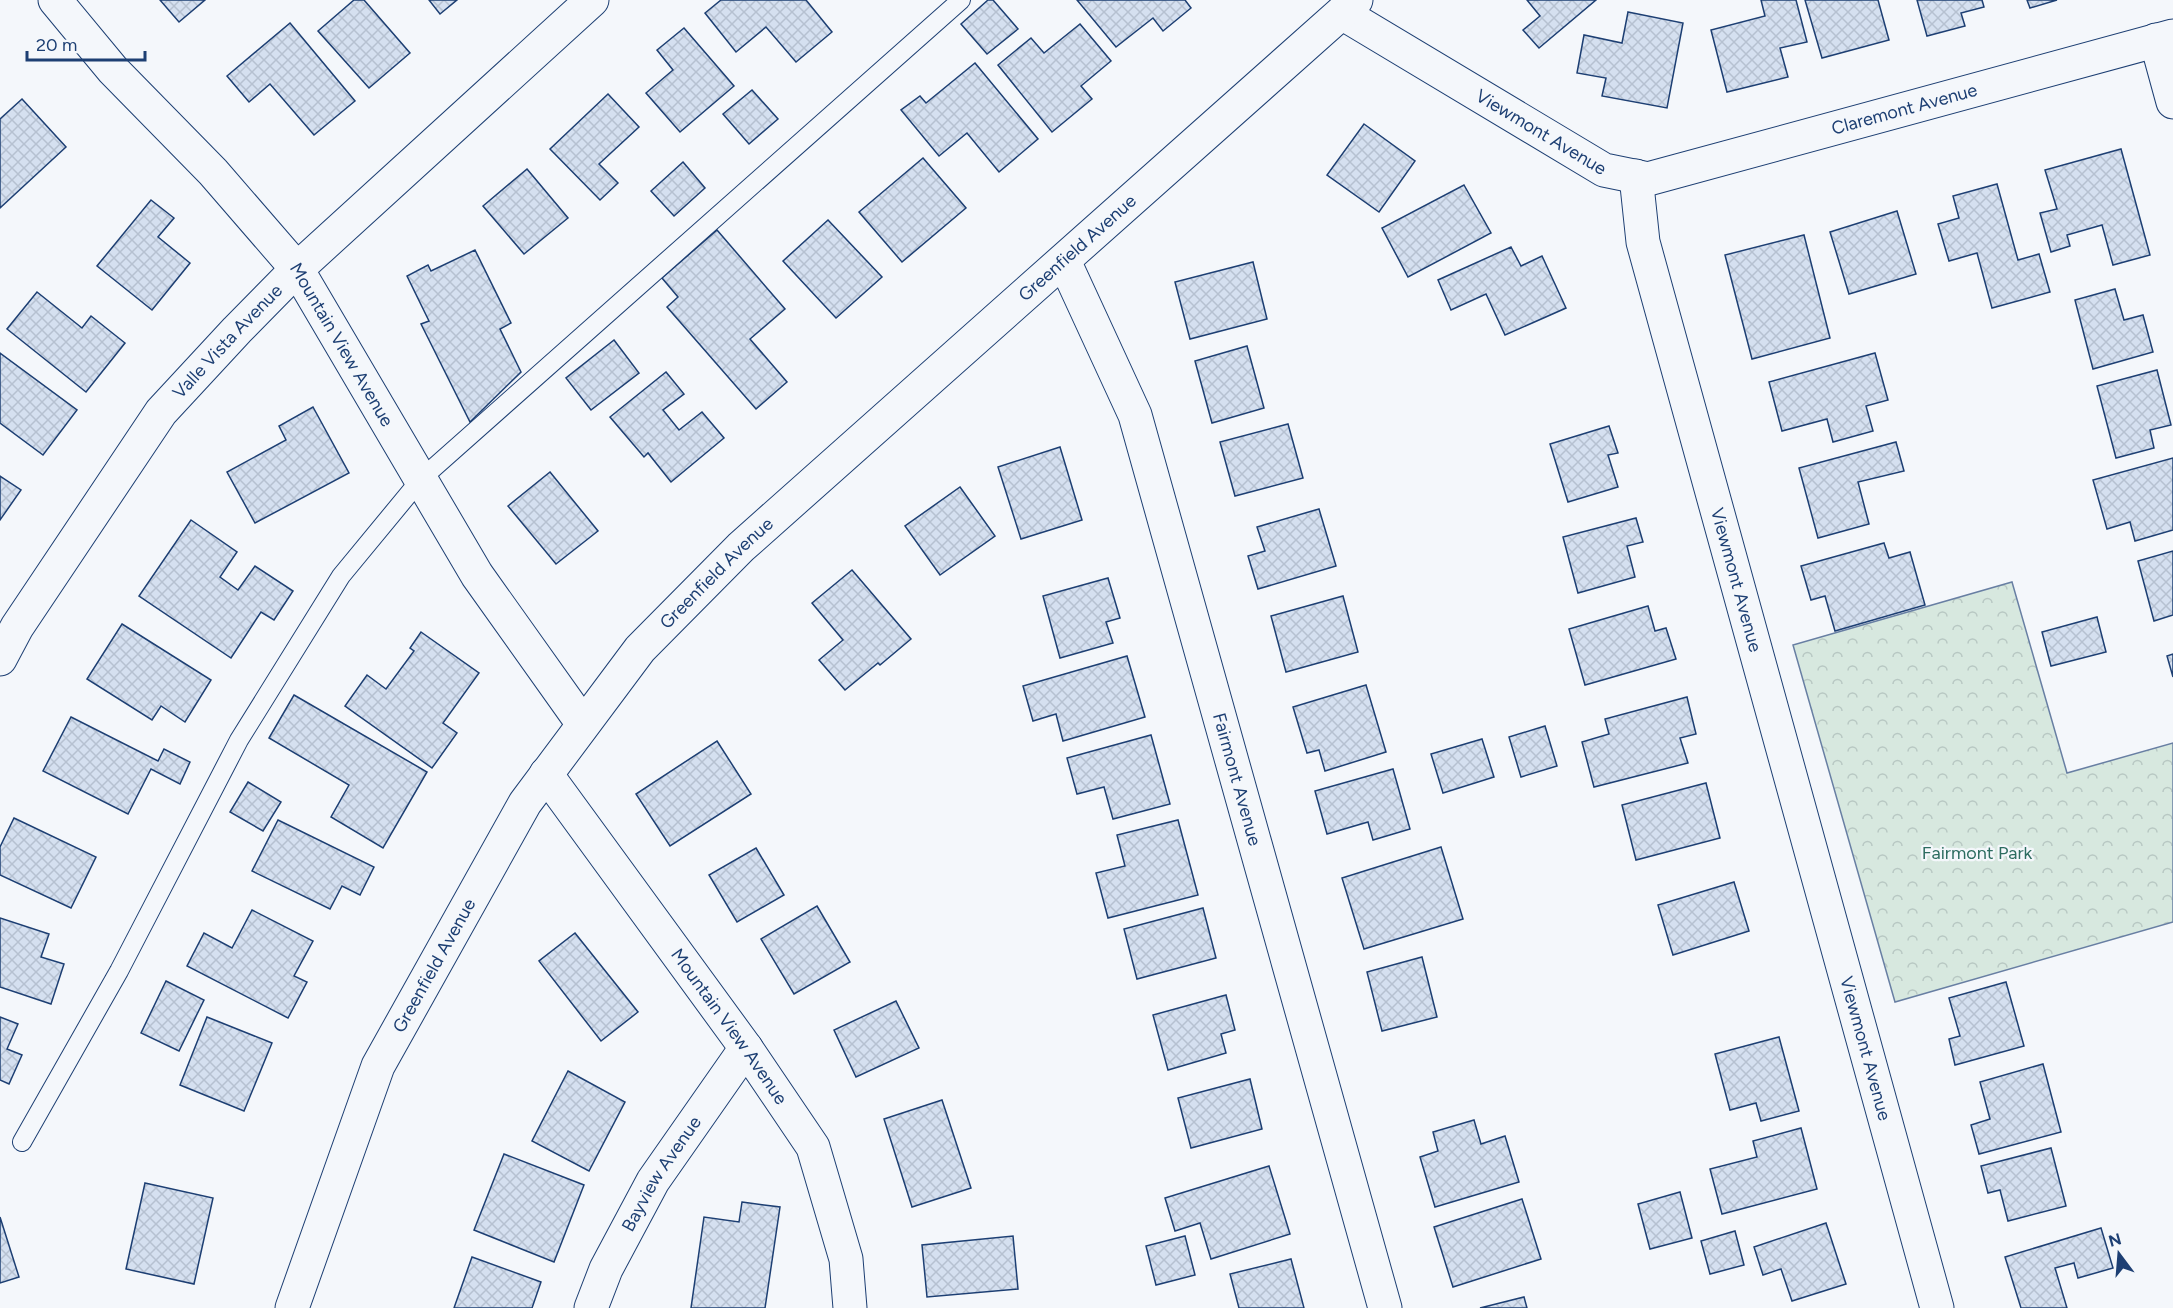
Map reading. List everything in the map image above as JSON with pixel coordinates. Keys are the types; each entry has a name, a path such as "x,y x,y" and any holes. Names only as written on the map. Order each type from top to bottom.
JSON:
{"street":[{"name":"Mountain View Avenue","path":"55,0 113,70 213,172 297,269 477,575 583,724"},
{"name":"Valle Vista Avenue","path":"0,659 17,627 162,412 297,269 592,0"},
{"name":"Viewmont Avenue","path":"1349,7 1604,170 1636,176 1643,242 1936,1308"},
{"name":"Greenfield Avenue","path":"292,1308 378,1066 525,803 639,649 741,547 1349,7"},
{"name":"Claremont Avenue","path":"1636,176 1648,179 2165,38"},
{"path":"2165,38 2173,102"},
{"name":"Fairmont Avenue","path":"1064,261 1135,415 1385,1308"},
{"name":"Mountain View Avenue","path":"546,774 746,1048 813,1147 846,1259 850,1308"},
{"name":"Bayview Avenue","path":"591,1308 606,1269 653,1181 746,1048"}],"lane":[{"path":"22,1142 119,971 245,731 340,576 421,479 961,0"}],"green space":[{"name":"Fairmont Park","path":"2012,582 2067,773 2173,743 2173,922 1895,1002 1793,645"}],"building":[{"path":"160,0 205,0 179,22"},
{"path":"354,0 364,0 410,53 369,88 318,31"},
{"path":"429,0 457,0 440,14"},
{"path":"721,0 806,0 832,32 796,62 766,27 736,52 705,13"},
{"path":"988,0 993,0 1018,29 987,54 961,24"},
{"path":"1077,0 1185,0 1191,8 1163,31 1153,18 1116,47"},
{"path":"1527,0 1596,0 1539,48 1523,30 1540,16"},
{"path":"1761,0 1796,0 1807,42 1780,48 1788,77 1727,92 1711,30 1765,16"},
{"path":"1805,0 1878,0 1889,40 1822,58"},
{"path":"1917,0 1982,0 1984,7 1961,13 1965,26 1927,36"},
{"path":"2027,0 2057,0 2030,8"},
{"path":"1628,12 1683,23 1667,108 1602,96 1606,78 1577,73 1584,35 1622,43"},
{"path":"290,23 355,101 314,135 270,84 249,102 227,76"},
{"path":"1080,24 1111,61 1081,86 1092,99 1052,132 998,65 1031,38 1044,53"},
{"path":"684,28 734,86 680,132 646,93 673,70 657,50"},
{"path":"975,63 1038,139 999,172 967,133 939,156 901,110 920,96 926,103"},
{"path":"752,90 778,119 749,144 723,114"},
{"path":"608,94 639,127 599,164 618,183 600,200 550,149"},
{"path":"22,99 66,147 0,208 0,119"},
{"path":"1364,124 1415,161 1379,212 1327,175"},
{"path":"2121,149 2150,255 2113,265 2102,225 2067,235 2070,246 2051,252 2040,213 2057,209 2045,170"},
{"path":"923,158 966,208 902,262 859,212"},
{"path":"683,162 705,188 674,216 651,191"},
{"path":"527,169 568,218 524,254 483,206"},
{"path":"1997,184 2018,260 2039,254 2050,292 1992,308 1977,253 1949,261 1938,224 1959,218 1953,196"},
{"path":"1464,185 1491,233 1408,277 1382,228"},
{"path":"151,200 174,218 158,237 190,263 152,310 97,266"},
{"path":"1897,211 1916,274 1849,294 1830,232"},
{"path":"828,220 882,277 836,318 783,261"},
{"path":"717,230 785,309 750,339 787,382 756,409 667,307 678,297 662,278"},
{"path":"1804,235 1830,338 1752,359 1725,255"},
{"path":"1511,247 1521,266 1542,256 1566,308 1505,335 1486,294 1451,310 1438,280"},
{"path":"475,250 511,323 500,329 521,372 470,422 421,324 429,321 407,276 428,265 431,271"},
{"path":"1253,262 1267,319 1190,339 1175,282"},
{"path":"2115,289 2124,320 2143,315 2153,352 2093,369 2075,300"},
{"path":"37,292 82,328 91,316 125,343 86,392 7,329"},
{"path":"614,340 639,373 591,410 566,378"},
{"path":"1247,346 1264,408 1212,423 1195,361"},
{"path":"0,353 77,410 43,455 0,423"},
{"path":"1875,353 1888,400 1866,406 1873,431 1833,442 1827,419 1782,431 1769,382"},
{"path":"2157,370 2171,425 2150,430 2154,448 2116,458 2097,386"},
{"path":"666,372 684,394 663,410 679,430 702,412 724,438 671,482 648,453 644,457 610,417"},
{"path":"313,407 349,473 255,523 227,472 286,440 279,426"},
{"path":"1288,424 1303,478 1235,496 1220,442"},
{"path":"1609,426 1618,453 1608,455 1618,487 1568,502 1550,444"},
{"path":"1896,442 1904,471 1858,482 1869,524 1818,538 1799,468"},
{"path":"1060,447 1082,520 1021,539 998,467"},
{"path":"2173,458 2173,530 2135,541 2130,522 2107,529 2093,480"},
{"path":"550,472 598,531 556,564 508,506"},
{"path":"0,476 21,490 0,520"},
{"path":"960,487 995,536 940,575 905,526"},
{"path":"1319,509 1336,566 1258,589 1248,556 1265,551 1257,527"},
{"path":"1636,518 1643,542 1627,546 1635,577 1578,593 1563,537"},
{"path":"191,520 237,552 220,577 238,590 255,566 293,591 274,620 261,612 231,658 139,596"},
{"path":"1884,543 1889,558 1910,552 1925,605 1835,631 1825,596 1811,600 1801,566"},
{"path":"2173,551 2173,615 2154,621 2138,561"},
{"path":"852,570 911,639 845,690 819,660 843,640 812,603"},
{"path":"1108,578 1120,618 1106,622 1113,643 1060,658 1043,596"},
{"path":"1343,596 1358,652 1286,672 1271,616"},
{"path":"1648,606 1655,631 1666,628 1676,659 1585,685 1569,629"},
{"path":"2097,617 2106,652 2051,666 2042,632"},
{"path":"122,624 211,680 185,722 161,706 152,720 87,679"},
{"path":"421,632 479,673 443,723 457,733 432,768 345,706 367,675 386,689 414,651 410,648"},
{"path":"2173,654 2173,677 2167,656"},
{"path":"1127,656 1145,717 1063,741 1056,714 1033,721 1023,686"},
{"path":"1366,685 1386,752 1325,771 1319,750 1307,753 1293,707"},
{"path":"294,695 427,772 383,848 331,817 349,785 269,738"},
{"path":"1687,697 1696,734 1680,738 1688,763 1594,787 1582,742 1609,734 1605,719"},
{"path":"71,717 158,761 164,749 190,762 180,784 151,769 128,814 43,771"},
{"path":"1545,726 1557,766 1521,777 1509,737"},
{"path":"1151,735 1170,804 1113,819 1104,787 1077,794 1067,758"},
{"path":"1482,739 1494,777 1443,793 1431,754"},
{"path":"717,741 751,794 670,846 636,794"},
{"path":"1393,769 1410,829 1373,840 1368,822 1327,834 1315,791"},
{"path":"248,782 281,802 263,831 230,812"},
{"path":"1706,783 1720,838 1636,860 1622,805"},
{"path":"14,818 96,857 71,908 0,875 0,847"},
{"path":"278,820 374,867 360,895 342,886 330,909 252,871"},
{"path":"1178,820 1198,895 1108,918 1096,873 1125,866 1117,835"},
{"path":"1441,847 1463,919 1364,949 1342,878"},
{"path":"756,848 784,895 737,922 709,875"},
{"path":"1734,882 1749,931 1673,955 1658,905"},
{"path":"817,906 850,962 794,994 761,939"},
{"path":"1203,908 1216,958 1137,979 1124,929"},
{"path":"252,910 313,941 294,976 307,982 288,1018 187,966 204,933 232,948"},
{"path":"0,918 49,934 41,957 64,964 51,1004 0,987"},
{"path":"575,933 638,1012 601,1041 539,961"},
{"path":"1422,957 1437,1017 1382,1031 1367,972"},
{"path":"166,981 204,1000 179,1051 141,1033"},
{"path":"2006,982 2024,1046 1955,1065 1949,1039 1960,1036 1949,998"},
{"path":"1226,995 1235,1030 1221,1034 1226,1053 1168,1070 1153,1015"},
{"path":"896,1001 919,1048 856,1077 834,1030"},
{"path":"0,1017 18,1024 7,1049 22,1055 9,1084 0,1080"},
{"path":"207,1017 272,1043 244,1111 180,1085"},
{"path":"1779,1037 1799,1111 1761,1121 1756,1103 1730,1110 1715,1054"},
{"path":"2043,1064 2061,1132 1979,1154 1971,1125 1990,1119 1980,1082"},
{"path":"568,1071 625,1102 589,1171 532,1141"},
{"path":"1250,1079 1262,1129 1191,1148 1178,1098"},
{"path":"942,1100 971,1188 912,1207 884,1119"},
{"path":"1474,1120 1481,1144 1505,1136 1519,1182 1435,1207 1420,1157 1438,1151 1433,1132"},
{"path":"1801,1128 1817,1189 1722,1214 1710,1169 1757,1157 1753,1141"},
{"path":"2051,1148 2066,1206 2008,1221 2000,1190 1988,1193 1981,1166"},
{"path":"504,1154 584,1185 554,1262 474,1230"},
{"path":"1269,1166 1290,1234 1211,1259 1200,1223 1175,1231 1165,1198"},
{"path":"145,1183 213,1198 194,1284 126,1269"},
{"path":"1680,1192 1692,1238 1650,1249 1638,1204"},
{"path":"1522,1199 1541,1259 1453,1287 1434,1227"},
{"path":"742,1202 780,1207 765,1308 691,1308 704,1217 739,1222"},
{"path":"0,1217 19,1277 0,1283"},
{"path":"1826,1223 1846,1284 1792,1301 1781,1269 1763,1275 1754,1247"},
{"path":"2101,1228 2113,1268 2078,1278 2074,1263 2055,1268 2067,1308 2021,1308 2005,1257"},
{"path":"1735,1231 1744,1265 1710,1274 1701,1241"},
{"path":"1013,1236 1018,1289 927,1297 922,1245"},
{"path":"1185,1236 1195,1275 1156,1285 1146,1246"},
{"path":"472,1257 541,1282 532,1308 454,1308"},
{"path":"1291,1259 1304,1308 1239,1308 1230,1274"},
{"path":"1524,1297 1527,1308 1480,1308"}]}
